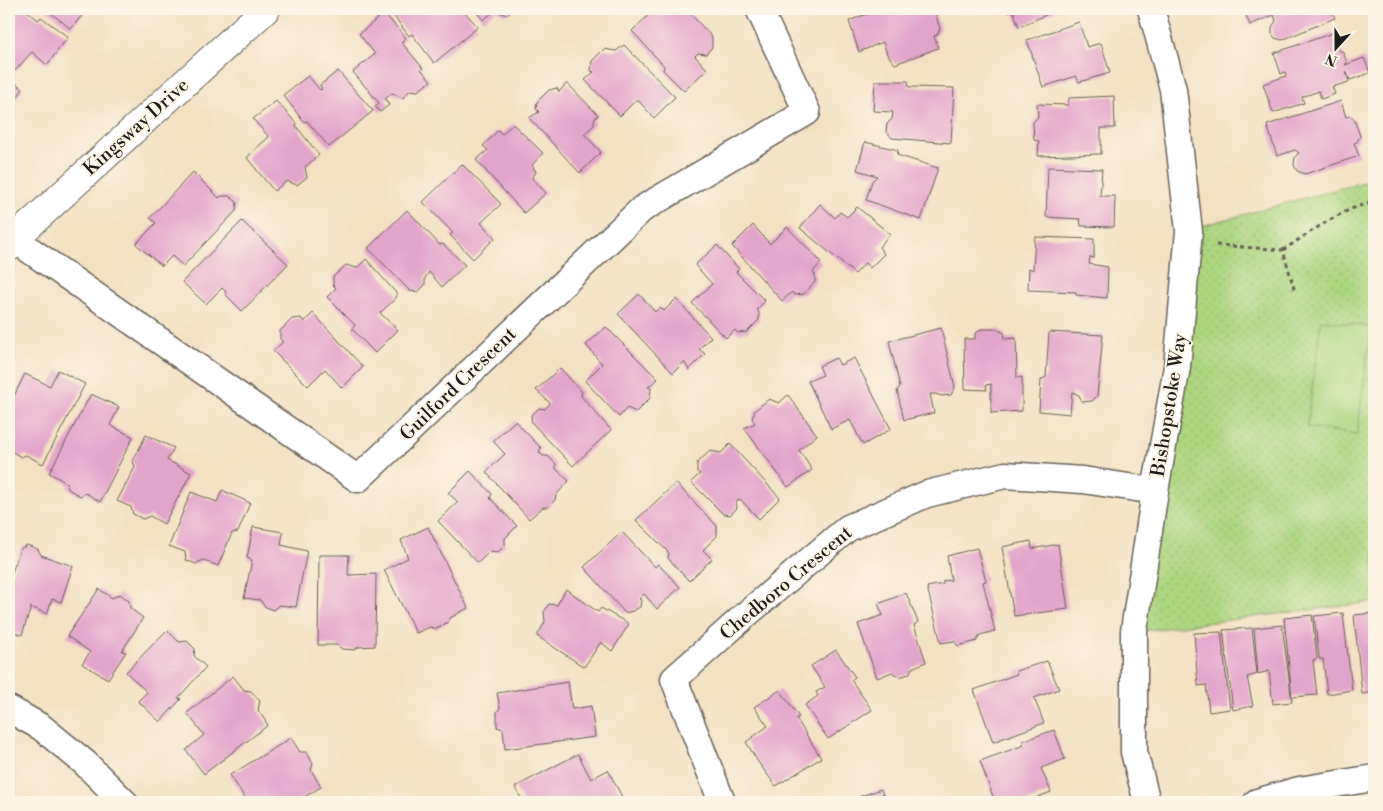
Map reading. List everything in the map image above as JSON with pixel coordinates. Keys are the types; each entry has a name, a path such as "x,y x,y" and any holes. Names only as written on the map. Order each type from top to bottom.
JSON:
{"street":[{"name":"Kingsway Drive","path":"11,243 266,9"},
{"name":"Guilford Crescent","path":"11,243 358,479 642,209 807,112 759,9"},
{"name":"Bishopstoke Way","path":"1147,802 1134,752 1134,631 1155,491 1177,367 1189,231 1173,89 1151,9"},
{"name":"Chedboro Crescent","path":"722,802 674,679 848,528 927,494 1005,475 1083,480 1155,491"},
{"path":"9,709 41,727 85,763 124,802"},
{"path":"1257,802 1299,790 1374,778"}],"path":[{"path":"1188,243 1283,250 1337,216 1366,204 1374,204"},
{"path":"1283,250 1295,292"}],"green space":[{"path":"1374,179 1374,602 1133,632 1187,230"},
{"path":"1321,320 1371,327 1357,434 1307,427"}],"building":[{"path":"9,9 25,9 38,20 41,17 68,37 47,65 32,52 15,71 9,66"},
{"path":"46,9 87,9 71,29"},
{"path":"394,9 462,9 478,27 434,63 412,34 409,36 390,11"},
{"path":"474,9 513,9 506,15 496,10 483,20"},
{"path":"655,9 686,9 712,37 712,47 706,54 698,53 695,56 707,69 684,91 663,70 664,66 632,31"},
{"path":"879,9 880,14 893,9 926,9 935,12 940,29 937,35 934,36 938,48 895,64 887,54 883,42 859,52 849,21"},
{"path":"1006,9 1059,9 1019,27 1013,10 1008,13"},
{"path":"1243,9 1331,9 1335,18 1282,40 1275,38 1272,34 1272,27 1276,21 1274,15 1250,25"},
{"path":"384,13 406,38 401,42 423,68 421,69 431,81 418,91 410,90 403,98 392,93 385,99 389,105 380,112 375,106 379,103 353,72 375,54 359,34"},
{"path":"1079,22 1087,47 1101,43 1110,73 1079,82 1076,76 1043,87 1027,40"},
{"path":"1333,33 1339,50 1343,52 1347,63 1345,65 1364,58 1370,73 1350,80 1346,71 1349,82 1332,87 1335,94 1321,99 1319,91 1302,97 1304,103 1273,113 1263,84 1286,76 1285,72 1281,74 1274,53"},
{"path":"624,45 675,97 654,118 637,99 620,116 585,80 594,72 591,71 592,61 604,49 616,51"},
{"path":"338,71 373,111 329,147 307,121 304,122 283,95 308,76 320,90 322,89 320,85"},
{"path":"9,78 23,89 9,109"},
{"path":"875,81 908,81 909,87 954,88 951,143 892,138 886,131 893,112 873,111"},
{"path":"567,83 598,115 594,120 594,125 584,134 601,152 580,173 529,118 539,112 536,109 537,102 549,90 557,88 559,92"},
{"path":"1114,96 1115,128 1101,128 1101,154 1038,156 1039,141 1034,140 1033,122 1038,117 1037,104 1068,105 1069,98"},
{"path":"276,101 297,124 296,126 319,155 305,167 307,177 297,185 287,181 274,191 247,158 269,137 253,119"},
{"path":"1341,101 1346,117 1350,116 1354,119 1360,136 1357,142 1354,143 1359,156 1305,174 1297,171 1294,165 1295,157 1299,153 1295,150 1277,156 1267,125"},
{"path":"513,124 543,153 532,165 536,172 532,178 546,193 524,213 476,160 488,150 483,146 498,130 502,134"},
{"path":"865,142 898,150 897,155 938,168 921,220 866,200 872,181 877,176 857,170"},
{"path":"462,164 501,204 481,223 495,238 473,259 450,235 453,233 423,202"},
{"path":"1048,167 1102,169 1100,196 1115,196 1114,227 1081,226 1080,219 1046,217"},
{"path":"193,172 219,198 221,196 229,196 237,202 236,211 183,266 172,256 162,266 136,244 156,223 150,218"},
{"path":"820,204 835,218 840,212 847,217 857,207 890,234 879,247 884,254 870,268 865,263 855,274 800,228"},
{"path":"407,210 440,245 443,244 465,265 442,287 429,272 425,278 425,285 418,292 410,291 368,248"},
{"path":"242,221 288,264 242,311 225,294 226,292 222,288 206,304 182,282"},
{"path":"753,225 770,244 787,227 821,262 813,272 815,282 804,294 794,295 792,292 782,301 732,246"},
{"path":"1035,237 1094,239 1094,258 1090,257 1089,264 1108,267 1107,298 1076,295 1076,292 1028,290 1029,268 1033,270"},
{"path":"717,245 739,269 736,272 765,301 757,309 759,320 747,332 738,333 735,330 726,338 692,303 712,284 695,265"},
{"path":"366,259 397,294 396,298 380,313 398,330 375,353 352,329 355,325 327,297 336,288 333,285 333,277 346,265 357,268"},
{"path":"639,294 655,312 660,307 664,311 676,299 711,337 699,349 705,354 689,370 684,362 673,373 618,314"},
{"path":"313,313 363,367 342,388 325,369 308,386 273,351 283,342 280,339 280,331 292,319 301,318 304,322"},
{"path":"606,327 658,379 648,387 651,388 650,398 636,412 627,408 619,417 585,381 602,364 586,345"},
{"path":"941,328 955,387 951,395 930,394 934,413 904,420 897,390 900,387 889,341"},
{"path":"981,329 998,329 1005,334 1004,339 1016,338 1017,378 1022,377 1022,411 991,413 991,384 986,385 987,390 965,389 964,339 975,339 975,334"},
{"path":"1049,332 1103,335 1097,396 1092,401 1082,402 1079,395 1072,392 1070,414 1039,411 1041,380 1046,377"},
{"path":"836,358 840,365 854,358 891,429 863,445 850,420 831,429 808,381 823,375 819,366"},
{"path":"560,368 582,392 581,396 611,430 573,466 532,423 531,415 539,408 545,409 550,403 536,390"},
{"path":"58,370 85,384 43,464 26,455 21,457 9,450 9,406 25,374 50,386"},
{"path":"91,394 119,407 110,425 133,437 100,502 86,493 80,496 68,489 67,483 49,473"},
{"path":"788,395 817,435 799,450 812,470 788,487 744,428 755,423 752,419 755,410 769,399 779,403"},
{"path":"515,421 541,448 539,452 543,456 548,456 556,464 556,469 569,481 548,507 543,507 529,519 486,472 505,454 493,441"},
{"path":"146,435 174,448 167,460 191,473 164,524 150,516 143,519 133,514 131,507 117,501 135,467 133,461"},
{"path":"730,444 780,498 759,519 740,499 736,502 737,508 730,515 723,514 691,482 700,474 697,472 697,463 710,451 721,453"},
{"path":"470,471 492,494 490,498 517,526 505,538 505,545 498,552 490,551 478,563 438,521 458,502 448,493"},
{"path":"676,483 717,526 717,536 703,550 712,559 689,581 668,558 669,553 636,520"},
{"path":"222,490 250,503 238,532 232,533 218,566 203,560 196,564 186,560 185,552 169,546 191,492 217,502"},
{"path":"253,527 283,532 281,545 307,551 296,607 279,605 273,610 264,606 260,600 244,598 252,560 247,558"},
{"path":"428,527 468,608 450,618 448,622 436,629 430,627 416,633 384,570 408,558 401,540"},
{"path":"9,531 14,532 9,546"},
{"path":"622,532 655,567 658,564 680,587 657,609 644,594 639,599 641,600 640,607 625,613 584,567"},
{"path":"1031,541 1032,549 1058,544 1068,609 1014,616 1002,547"},
{"path":"27,545 38,549 41,555 73,566 61,602 52,599 47,614 31,607 22,635 9,630 9,582 20,549"},
{"path":"977,548 986,581 983,582 995,631 980,635 977,641 958,646 954,641 941,643 927,587 943,584 943,581 951,580 947,556"},
{"path":"319,555 349,555 348,575 376,574 375,646 358,647 355,650 342,649 337,645 318,645"},
{"path":"99,589 112,598 120,594 129,601 130,608 143,618 122,651 126,652 108,679 82,664 90,652 67,636"},
{"path":"566,589 598,612 601,608 629,624 612,651 601,642 584,667 537,636 545,622 544,612 549,604 557,605"},
{"path":"906,593 918,622 914,625 926,662 912,668 909,674 899,677 892,672 877,678 858,624 883,615 878,604"},
{"path":"1343,613 1352,690 1327,694 1323,659 1319,659 1314,616"},
{"path":"1374,613 1374,692 1362,694 1354,615"},
{"path":"1312,615 1317,659 1313,660 1317,695 1292,697 1284,618"},
{"path":"1282,625 1292,702 1273,704 1269,671 1258,674 1254,628"},
{"path":"1252,628 1257,674 1247,677 1253,706 1233,710 1223,630"},
{"path":"167,630 179,642 187,641 195,649 194,656 206,667 178,698 181,699 160,722 138,701 147,692 126,672"},
{"path":"1221,632 1230,709 1209,712 1206,685 1198,686 1194,633"},
{"path":"836,650 855,677 851,680 872,710 828,739 805,705 818,696 816,692 825,687 811,666"},
{"path":"1047,661 1059,689 1034,698 1044,723 993,742 974,690 1017,674 1016,671"},
{"path":"233,676 244,690 251,691 260,701 258,710 268,725 204,774 186,750 204,735 187,713"},
{"path":"568,682 572,709 591,706 595,737 505,749 503,729 497,727 497,712 500,708 497,693"},
{"path":"780,690 799,717 796,718 821,758 776,786 746,742 768,726 754,707"},
{"path":"1054,730 1065,759 1041,768 1051,792 1025,802 995,802 980,761 1024,745 1022,741"},
{"path":"291,738 300,752 307,752 313,764 311,770 321,787 296,802 237,802 245,798 230,775"},
{"path":"578,754 591,779 608,770 622,797 611,802 523,802 515,787"},
{"path":"881,789 886,802 844,802"}]}
